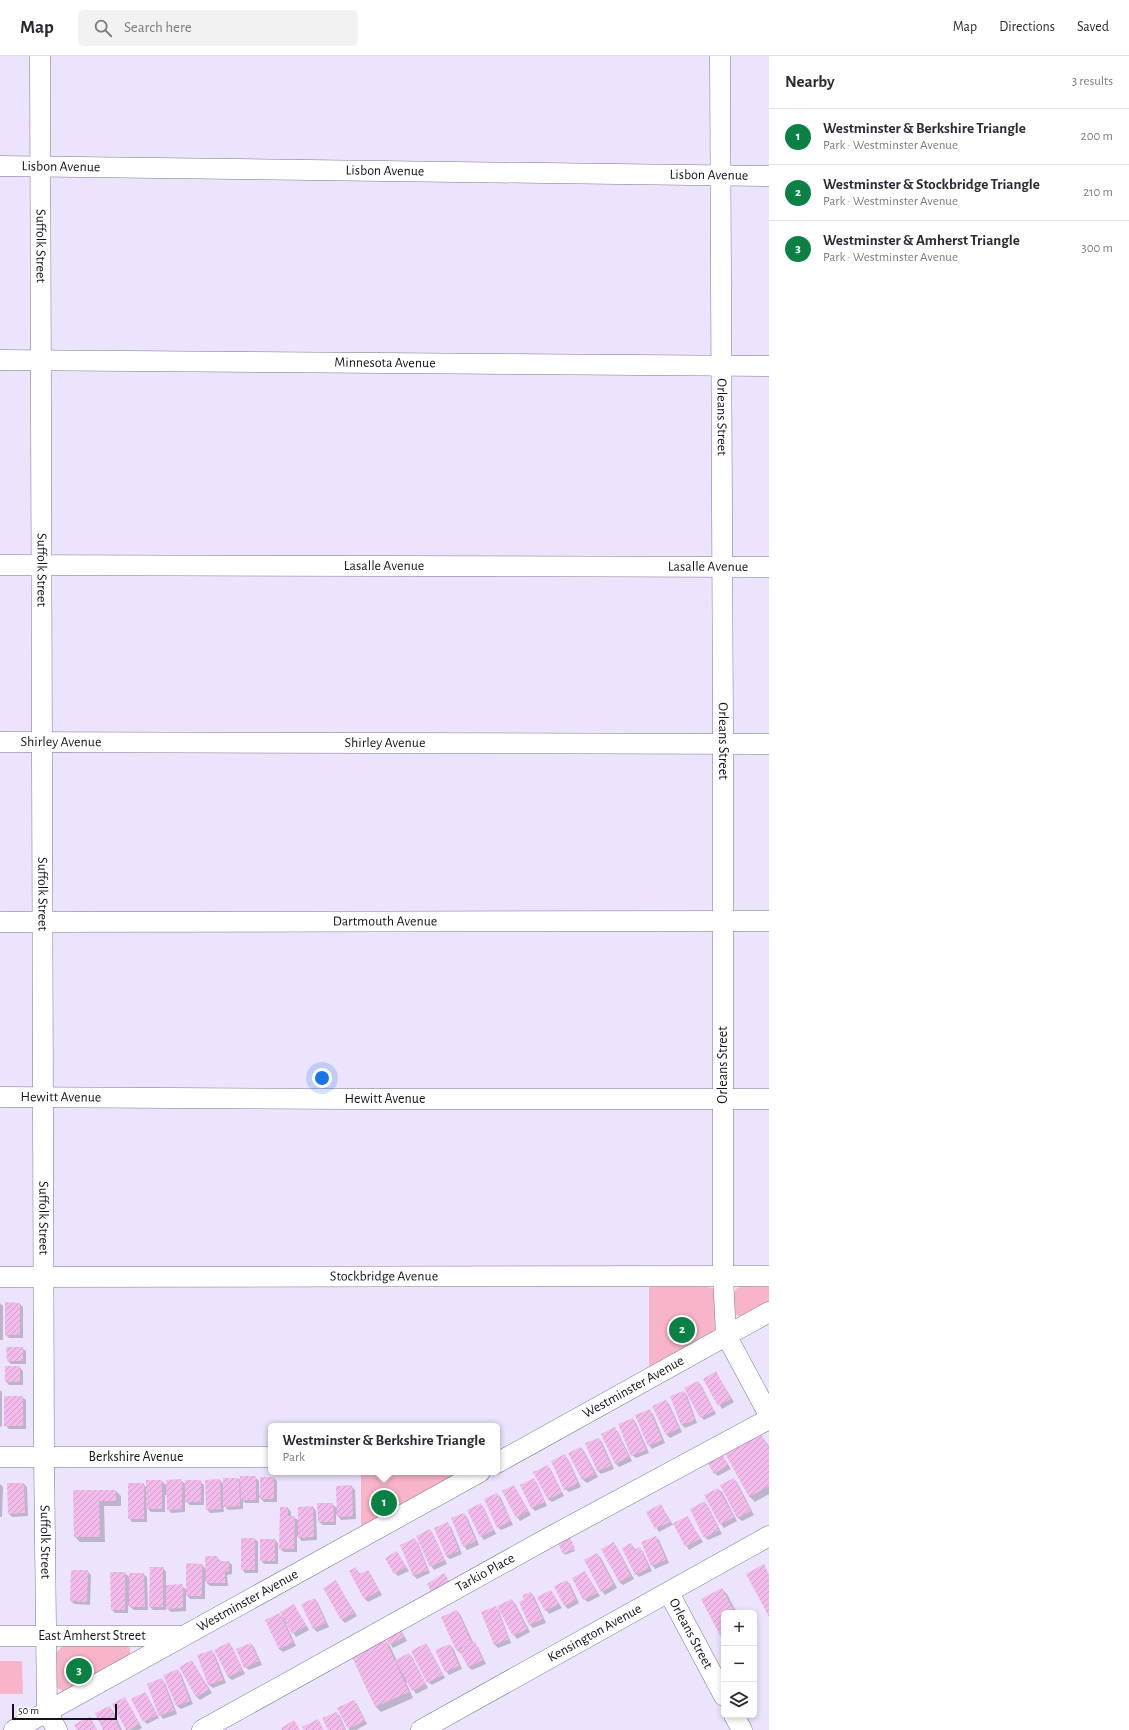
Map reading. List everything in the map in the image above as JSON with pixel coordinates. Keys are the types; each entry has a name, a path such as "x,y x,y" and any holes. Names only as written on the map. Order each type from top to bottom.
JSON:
{"street":[{"name":"Suffolk Street","path":"40,56 43,565 44,1457 47,1712 57,1730"},
{"name":"Orleans Street","path":"720,56 723,744 723,1276 726,1335 769,1415"},
{"name":"Lisbon Avenue","path":"0,166 769,176"},
{"name":"Minnesota Avenue","path":"0,360 769,366"},
{"name":"Lasalle Avenue","path":"0,565 769,567"},
{"name":"Shirley Avenue","path":"0,742 769,744"},
{"name":"Dartmouth Avenue","path":"0,922 769,921"},
{"name":"Hewitt Avenue","path":"0,1097 769,1099"},
{"name":"Stockbridge Avenue","path":"0,1277 769,1276"},
{"name":"Westminster Avenue","path":"501,1459 769,1312"},
{"name":"Tarkio Place","path":"202,1730 548,1538 769,1419"},
{"name":"Berkshire Avenue","path":"0,1457 268,1457"},
{"name":"Westminster Avenue","path":"14,1730 475,1475"},
{"name":"Kensington Avenue","path":"421,1730 769,1536"},
{"name":"Orleans Street","path":"669,1593 721,1690"},
{"name":"East Amherst Street","path":"0,1636 184,1636"},
{"path":"736,1718 742,1730"}],"shaded area":[{"path":"649,1287 713,1288 715,1291 716,1327 713,1333 649,1369"},
{"path":"740,1287 769,1287 769,1302 748,1314 740,1316 736,1315 734,1308 734,1297 735,1291"},
{"path":"361,1475 453,1475 361,1529"},
{"path":"64,1645 126,1646 130,1648 130,1653 129,1657 67,1691 63,1691 57,1688 56,1653"},
{"path":"0,1661 22,1661 23,1694 0,1694"}],"building":[{"path":"5,1302 20,1303 20,1335 5,1335"},
{"path":"6,1347 23,1347 23,1361 7,1361"},
{"path":"5,1366 20,1366 20,1382 5,1382"},
{"path":"716,1371 731,1399 718,1406 703,1379"},
{"path":"698,1381 714,1411 700,1418 684,1388"},
{"path":"684,1391 695,1420 681,1425 670,1396"},
{"path":"4,1396 23,1396 23,1426 4,1426"},
{"path":"666,1400 679,1428 666,1435 652,1406"},
{"path":"650,1409 662,1440 648,1446 635,1415"},
{"path":"633,1418 646,1450 631,1456 618,1424"},
{"path":"615,1427 629,1457 615,1464 601,1434"},
{"path":"759,1430 769,1448 769,1486 749,1497 723,1450"},
{"path":"599,1438 611,1466 597,1471 585,1443"},
{"path":"581,1447 595,1474 582,1480 568,1453"},
{"path":"721,1452 728,1465 714,1474 706,1460"},
{"path":"565,1454 578,1483 564,1490 551,1461"},
{"path":"548,1465 562,1492 548,1500 533,1472"},
{"path":"240,1476 256,1476 256,1500 241,1500"},
{"path":"260,1477 274,1477 274,1499 260,1499"},
{"path":"223,1478 239,1478 240,1506 223,1507"},
{"path":"534,1478 545,1502 531,1508 520,1485"},
{"path":"734,1478 751,1511 737,1518 720,1485"},
{"path":"182,1479 182,1509 167,1510 166,1480"},
{"path":"220,1479 221,1509 206,1510 205,1480"},
{"path":"146,1480 162,1480 162,1509 146,1509"},
{"path":"185,1480 201,1480 201,1502 185,1502"},
{"path":"7,1483 24,1483 25,1513 8,1514"},
{"path":"128,1483 144,1483 144,1519 128,1519"},
{"path":"352,1485 353,1516 337,1517 336,1486"},
{"path":"514,1485 528,1511 516,1518 502,1491"},
{"path":"718,1488 734,1517 720,1525 704,1495"},
{"path":"73,1490 116,1490 116,1501 99,1501 100,1537 74,1537"},
{"path":"497,1493 511,1521 497,1528 484,1499"},
{"path":"705,1501 719,1530 704,1538 690,1509"},
{"path":"317,1503 333,1503 334,1522 318,1522"},
{"path":"481,1503 494,1530 480,1537 467,1510"},
{"path":"661,1504 670,1522 655,1529 646,1512"},
{"path":"313,1506 314,1537 298,1538 298,1507"},
{"path":"280,1507 288,1507 288,1516 295,1516 294,1549 279,1549"},
{"path":"464,1513 476,1541 463,1547 451,1518"},
{"path":"688,1516 700,1539 685,1547 673,1523"},
{"path":"448,1522 459,1551 446,1556 434,1528"},
{"path":"430,1529 445,1560 430,1567 416,1536"},
{"path":"656,1536 666,1560 651,1566 641,1542"},
{"path":"570,1537 575,1549 563,1554 558,1543"},
{"path":"241,1538 255,1538 255,1570 241,1570"},
{"path":"415,1538 428,1570 413,1576 400,1545"},
{"path":"260,1539 275,1539 275,1561 260,1561"},
{"path":"614,1542 631,1576 619,1582 601,1549"},
{"path":"631,1543 634,1550 640,1547 649,1568 635,1575 622,1548"},
{"path":"397,1551 406,1567 394,1574 385,1558"},
{"path":"597,1553 614,1585 601,1592 584,1560"},
{"path":"205,1556 218,1556 218,1561 229,1561 229,1571 225,1572 225,1583 206,1583"},
{"path":"186,1563 202,1564 202,1596 186,1596"},
{"path":"764,1564 769,1575 769,1617 746,1574"},
{"path":"150,1567 163,1567 163,1607 149,1607"},
{"path":"356,1567 359,1574 368,1570 379,1591 364,1599 349,1571"},
{"path":"71,1570 88,1570 87,1602 70,1601"},
{"path":"585,1571 597,1593 583,1600 572,1578"},
{"path":"110,1572 125,1572 125,1610 111,1610"},
{"path":"129,1573 144,1573 145,1607 129,1607"},
{"path":"444,1573 451,1584 433,1595 427,1584"},
{"path":"336,1580 354,1613 341,1620 323,1588"},
{"path":"567,1580 576,1600 564,1606 554,1586"},
{"path":"183,1584 183,1608 166,1609 166,1585"},
{"path":"722,1588 733,1610 721,1610 721,1637 701,1599"},
{"path":"551,1590 559,1604 545,1611 537,1597"},
{"path":"531,1592 543,1619 529,1625 519,1602 524,1599 522,1595"},
{"path":"315,1598 326,1623 313,1629 301,1604"},
{"path":"512,1599 527,1629 513,1636 497,1606"},
{"path":"294,1604 306,1626 292,1634 280,1612"},
{"path":"496,1606 509,1639 494,1645 481,1612"},
{"path":"457,1610 472,1643 475,1642 483,1660 468,1667 459,1650 468,1645 456,1650 441,1617"},
{"path":"280,1613 293,1643 279,1649 265,1620"},
{"path":"398,1625 404,1637 389,1645 383,1633"},
{"path":"385,1639 409,1692 375,1707 351,1655"},
{"path":"229,1642 243,1670 228,1677 214,1650"},
{"path":"251,1643 259,1661 244,1668 236,1649"},
{"path":"426,1643 443,1675 427,1683 411,1651"},
{"path":"450,1644 459,1666 445,1672 435,1650"},
{"path":"212,1650 223,1680 208,1685 197,1655"},
{"path":"409,1653 426,1684 412,1691 395,1660"},
{"path":"192,1660 209,1690 196,1697 179,1667"},
{"path":"178,1669 190,1701 176,1706 163,1675"},
{"path":"162,1678 174,1710 159,1716 147,1684"},
{"path":"145,1692 157,1715 143,1722 131,1699"},
{"path":"125,1697 140,1724 129,1730 126,1730 112,1704"},
{"path":"354,1700 365,1721 348,1729 337,1708"},
{"path":"110,1706 120,1730 103,1730 95,1713"},
{"path":"337,1712 345,1730 328,1730 322,1718"},
{"path":"90,1716 97,1730 77,1730 74,1725"},
{"path":"318,1719 324,1730 304,1730 302,1727"},
{"path":"294,1720 300,1730 282,1730 281,1728"}],"place":[{"name":"Westminster & Stockbridge Triangle","path":"682,1330"},
{"name":"Westminster & Berkshire Triangle","path":"384,1503"},
{"name":"Westminster & Amherst Triangle","path":"79,1671"}]}
